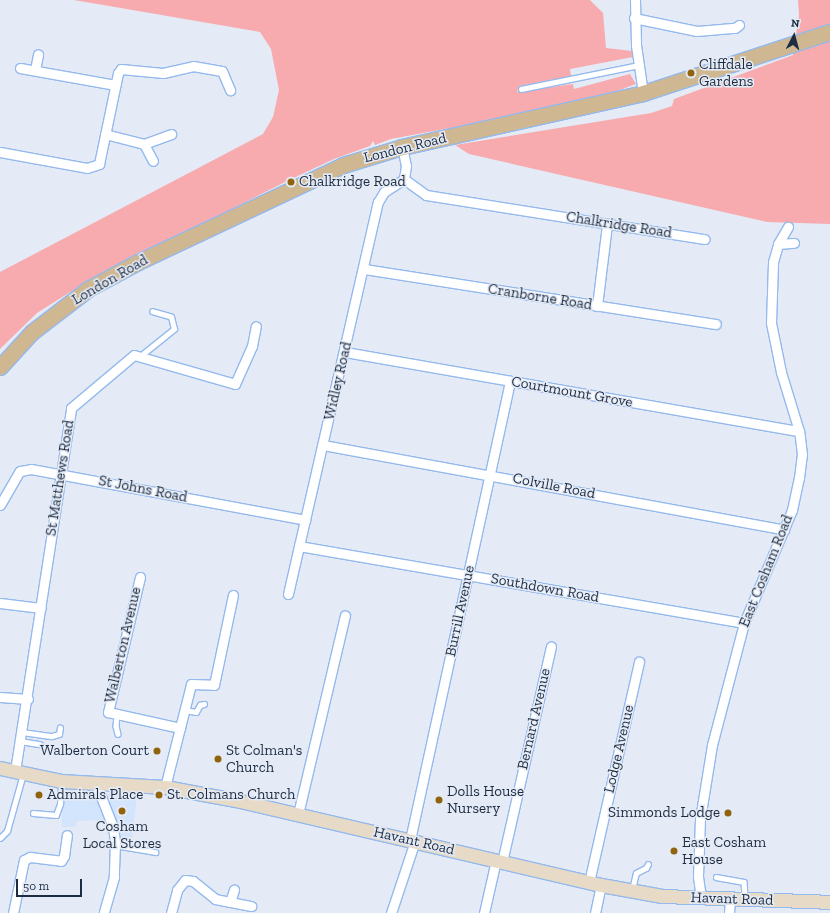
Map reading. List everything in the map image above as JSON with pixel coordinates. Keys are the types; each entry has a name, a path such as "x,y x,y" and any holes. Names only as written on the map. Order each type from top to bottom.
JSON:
{"main road":[{"name":"London Road","path":"0,367 32,332 88,289 290,189 343,165 402,147 643,93 830,32"}],"street":[{"path":"636,0 634,18 643,93"},
{"path":"634,18 697,31 735,28 740,25"},
{"path":"35,70 38,54"},
{"path":"0,152 93,168 99,164 115,85 118,73 122,69 163,73 193,66 224,67 230,90"},
{"path":"20,68 115,85"},
{"path":"105,134 144,144 171,134"},
{"path":"144,144 153,161"},
{"path":"402,147 406,166 404,179"},
{"name":"Chalkridge Road","path":"404,179 426,195 705,238"},
{"name":"Widley Road","path":"288,594 364,270 378,202 384,192 404,179"},
{"path":"597,306 607,224"},
{"name":"East Cosham Road","path":"701,898 698,869 703,789 744,623 762,576 784,530 799,478 802,454 799,431 781,372 771,323 773,262 778,244 788,227"},
{"path":"778,244 794,243"},
{"name":"Cranborne Road","path":"364,270 716,324"},
{"path":"139,356 236,384 252,346 256,326"},
{"name":"Courtmount Grove","path":"345,352 799,431"},
{"name":"St Matthews Road","path":"19,772 21,736 28,699 71,408 134,355 139,356"},
{"name":"Burrill Avenue","path":"391,913 413,841 489,474 510,381"},
{"name":"Colville Road","path":"323,445 489,474 784,530"},
{"name":"St Johns Road","path":"0,505 20,471 31,469 305,520"},
{"name":"Southdown Road","path":"299,546 468,574 744,623"},
{"name":"Walberton Avenue","path":"140,577 108,709 110,713 117,715 180,728"},
{"path":"165,787 191,684 214,685 233,594"},
{"path":"0,603 41,608"},
{"path":"298,814 345,615"},
{"name":"Bernard Avenue","path":"484,913 499,861 551,647"},
{"name":"Lodge Avenue","path":"595,913 595,884 639,662"},
{"path":"0,697 28,699"},
{"name":"Havant Road","path":"0,768 61,781 165,787 298,814 595,884 662,896 830,902"},
{"path":"96,784 113,827 115,845 114,877 104,913"},
{"path":"13,913 24,860 30,857 61,861 64,856 67,835"},
{"path":"171,913 177,890 182,882 189,880 215,899 251,906"},
{"path":"230,902 234,890"},
{"path":"729,913 730,899"}],"lane":[{"path":"521,89 639,65"},
{"path":"139,356 174,329 171,317 153,312"},
{"path":"185,710 196,712 200,705 204,704"},
{"path":"117,715 118,734"},
{"path":"21,736 52,736 59,734 60,728"},
{"path":"21,736 40,744"},
{"path":"0,838 7,831 19,772"},
{"path":"33,813 53,816 58,813 61,781"},
{"path":"115,845 155,852"},
{"path":"632,891 636,873 646,868 648,864"},
{"path":"716,877 744,882 745,900"}],"shaded area":[{"path":"74,0 590,0 603,13 606,48 632,51 633,57 570,69 571,76 519,86 517,92 573,84 574,89 630,74 636,84 606,95 536,112 391,139 375,145 373,141 370,146 334,159 192,229 136,254 86,282 37,313 0,349 0,272 263,134 273,117 279,90 271,49 260,32"},
{"path":"798,0 830,0 830,224 767,222 469,154 455,145 651,113 672,106 674,99 793,55 799,15"},
{"path":"62,790 137,797 132,838 107,834 102,820 77,821 76,827 62,827"}],"place":[{"name":"Cliffdale Gardens","path":"691,73"},
{"name":"Chalkridge Road","path":"291,182"},
{"name":"Walberton Court","path":"157,751"},
{"name":"St Colman's Church","path":"218,759"},
{"name":"Admirals Place","path":"39,795"},
{"name":"St. Colmans Church","path":"159,795"},
{"name":"Dolls House Nursery","path":"439,800"},
{"name":"Cosham Local Stores","path":"122,811"},
{"name":"Simmonds Lodge","path":"728,813"},
{"name":"East Cosham House","path":"674,851"}]}
